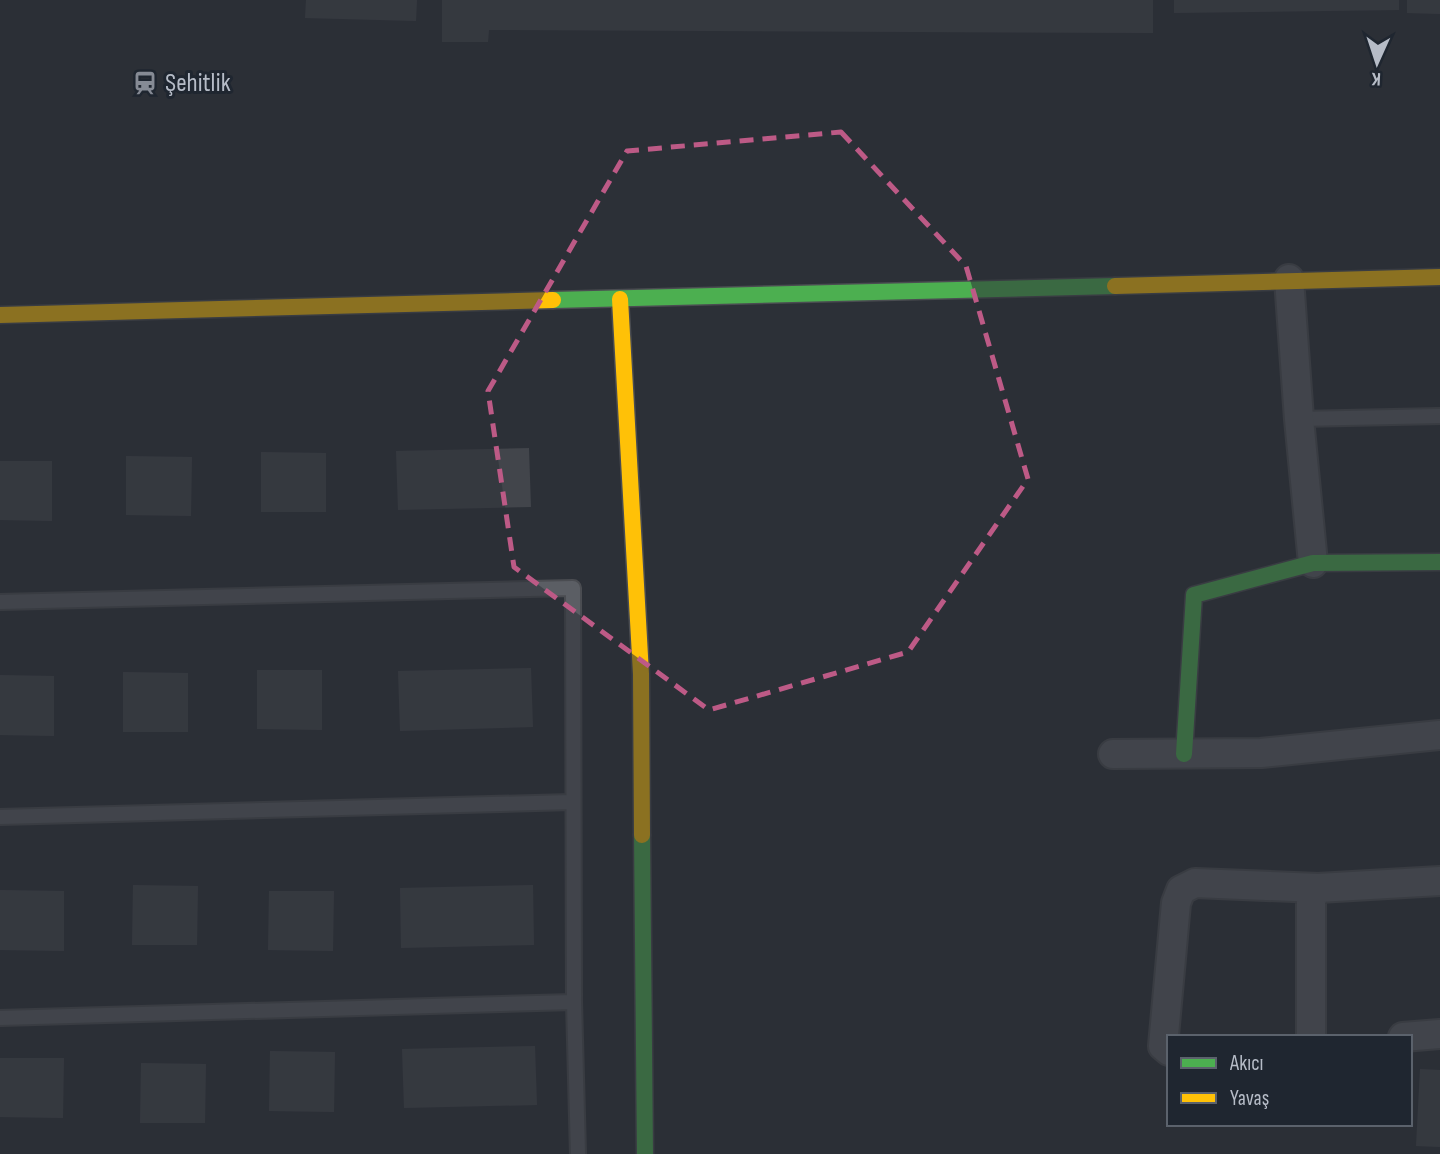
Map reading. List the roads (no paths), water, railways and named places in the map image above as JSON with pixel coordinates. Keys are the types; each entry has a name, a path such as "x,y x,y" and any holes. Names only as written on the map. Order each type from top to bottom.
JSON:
{"street":[{"path":"0,315 1440,277"},
{"path":"1289,279 1313,563"},
{"path":"620,299 641,674 645,1154"},
{"path":"1184,754 1194,595 1313,563 1440,562"},
{"path":"1113,754 1261,753 1440,735"},
{"path":"1167,1049 1163,1046 1176,902 1181,890 1195,883 1318,888 1440,881"},
{"path":"1311,1035 1311,899 1318,888"},
{"path":"1412,1036 1440,1034"}],"lane":[{"path":"1299,419 1440,416"},
{"path":"0,602 573,588 572,802 578,1154"},
{"path":"0,817 572,802"},
{"path":"0,1018 574,1002"}],"place":[{"name":"Şehitlik","path":"145,83"}]}
